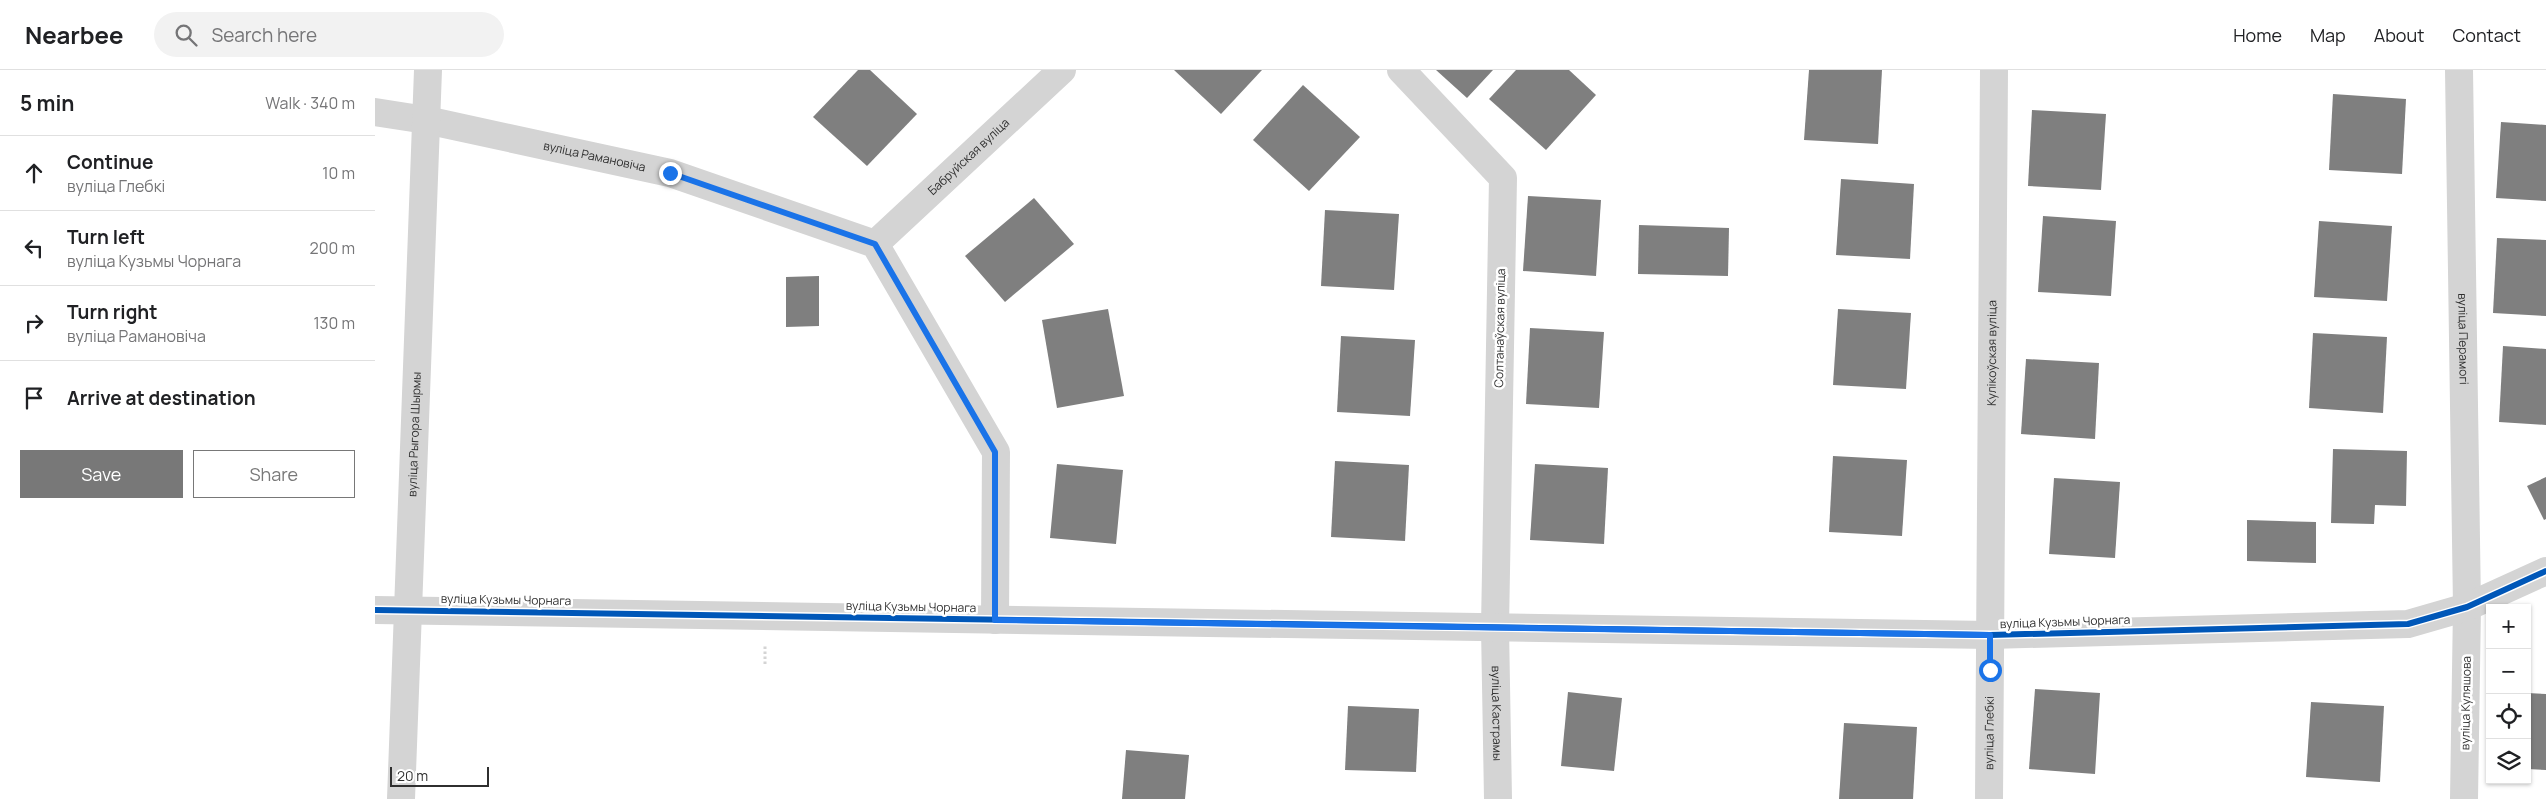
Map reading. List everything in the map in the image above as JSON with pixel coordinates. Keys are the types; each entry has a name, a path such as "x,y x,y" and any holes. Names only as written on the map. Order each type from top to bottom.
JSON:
{"street":[{"name":"вуліца Рыгора Шырмы","path":"401,799 428,70"},
{"name":"Бабруйская вуліца","path":"875,244 1062,70"},
{"name":"Солтанаўская вуліца","path":"1401,70 1503,178 1495,627"},
{"name":"Кулікоўская вуліца","path":"1990,635 1994,70"},
{"name":"вуліца Перамогі","path":"2459,70 2467,607"},
{"name":"вуліца Рамановіча","path":"375,112 426,120 670,173 875,244"},
{"path":"875,244 995,452 995,620"},
{"name":"вуліца Кузьмы Чорнага","path":"375,610 1990,635 2407,624 2467,607 2546,572"},
{"name":"вуліца Куляшова","path":"2464,799 2467,607"},
{"name":"вуліца Кастрамы","path":"1495,627 1499,799"},
{"name":"вуліца Глебкі","path":"1989,799 1990,635"}],"building":[{"path":"858,70 870,70 917,114 867,166 813,117"},
{"path":"1174,70 1262,70 1221,114"},
{"path":"1436,70 1493,70 1467,98"},
{"path":"1516,70 1569,70 1596,95 1546,150 1489,99"},
{"path":"1809,70 1882,70 1878,144 1804,140"},
{"path":"1303,85 1360,137 1309,191 1253,140"},
{"path":"2333,94 2406,99 2402,174 2329,170"},
{"path":"2032,110 2106,114 2101,190 2028,186"},
{"path":"2501,122 2546,125 2546,201 2496,198"},
{"path":"1841,179 1914,184 1910,259 1836,255"},
{"path":"1528,196 1601,200 1596,276 1523,271"},
{"path":"1034,198 1074,244 1005,302 965,256"},
{"path":"1325,210 1399,214 1394,290 1321,286"},
{"path":"2043,216 2116,221 2111,296 2038,292"},
{"path":"2319,221 2392,226 2387,301 2314,297"},
{"path":"1639,225 1729,228 1728,276 1638,274"},
{"path":"2497,238 2546,240 2546,316 2493,313"},
{"path":"819,276 819,326 786,327 786,277"},
{"path":"1108,309 1124,396 1057,408 1042,320"},
{"path":"1838,309 1911,313 1906,389 1833,385"},
{"path":"1530,328 1604,332 1599,408 1526,404"},
{"path":"2313,333 2387,337 2383,413 2309,408"},
{"path":"1341,336 1415,340 1410,416 1337,412"},
{"path":"2503,346 2546,349 2546,425 2499,422"},
{"path":"2026,359 2099,363 2095,439 2021,434"},
{"path":"2333,449 2407,451 2406,506 2375,505 2374,524 2331,523"},
{"path":"1833,456 1907,460 1902,536 1829,532"},
{"path":"1335,461 1409,465 1405,541 1331,537"},
{"path":"1057,464 1123,470 1116,544 1050,538"},
{"path":"1535,464 1608,468 1604,544 1530,540"},
{"path":"2546,477 2546,519 2544,520 2527,486"},
{"path":"2054,478 2120,482 2115,558 2049,554"},
{"path":"2247,520 2316,522 2316,563 2247,561"},
{"path":"2035,689 2100,693 2095,774 2029,769"},
{"path":"1568,692 1622,698 1614,771 1561,766"},
{"path":"2531,693 2546,694 2546,770 2531,769"},
{"path":"2311,702 2384,706 2380,782 2306,777"},
{"path":"1348,706 1419,709 1416,772 1345,770"},
{"path":"1844,723 1917,727 1913,799 1839,799"},
{"path":"1126,750 1189,755 1185,799 1122,799"}],"cycle path":[{"path":"375,610 1990,635 2408,624 2467,607 2546,571"}],"route":[{"path":"670,173 875,244 995,452 995,620 1990,635 1990,670"}]}
